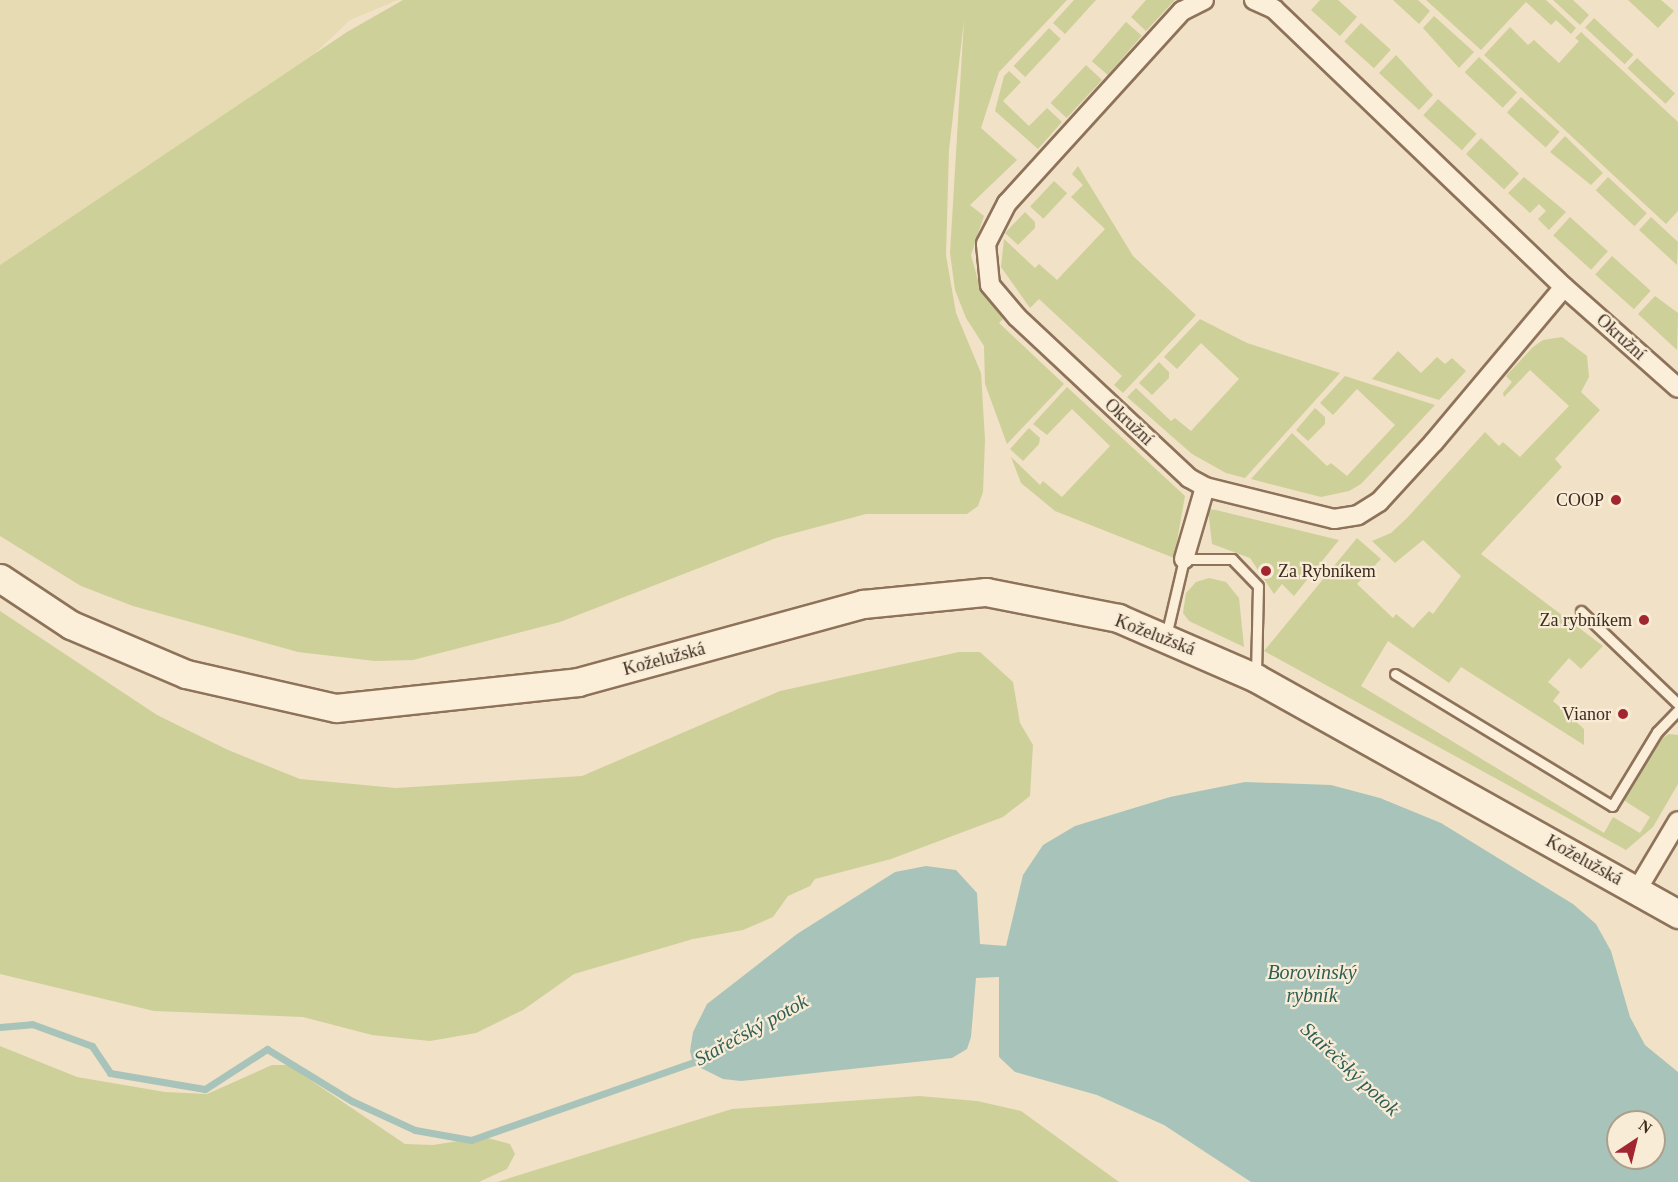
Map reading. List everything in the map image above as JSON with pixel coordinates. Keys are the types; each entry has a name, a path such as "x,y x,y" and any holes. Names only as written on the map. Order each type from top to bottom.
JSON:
{"main road":[{"name":"Koželužská","path":"0,578 71,625 186,674 336,708 578,682 863,604 986,592 1118,618 1166,636 1256,678 1678,914"}],"street":[{"name":"Okružní","path":"1204,0 1182,11 1015,194 987,244 990,285 1017,317 1189,478 1205,487 1334,519 1358,515 1379,502 1426,451 1564,287"},
{"name":"Okružní","path":"1254,0 1274,9 1564,287 1678,388"},
{"path":"1184,559 1205,487"},
{"path":"1637,890 1678,821"}],"lane":[{"path":"1166,636 1184,559 1232,559 1258,586 1256,678"},
{"path":"1581,611 1678,704"},
{"path":"1395,674 1612,806 1657,732 1678,710"}],"shaded area":[{"path":"0,0 398,0 350,20 311,57 0,265"}],"green space":[{"path":"403,0 1067,0 999,72 981,128 1017,160 970,205 984,216 971,255 981,291 1003,319 999,323 1064,384 1007,444 985,384 984,346 966,318 955,290 950,253 964,20 949,150 946,255 956,313 981,373 985,440 983,492 978,506 967,514 866,514 776,538 560,622 413,660 375,661 298,652 133,606 81,586 0,536 0,265 347,32"},
{"path":"1074,0 1096,0 1065,34 1053,23"},
{"path":"1146,0 1175,0 1146,31 1131,17"},
{"path":"1320,0 1338,0 1357,17 1340,36 1311,10"},
{"path":"1393,0 1418,0 1430,11 1419,24"},
{"path":"1426,0 1546,0 1576,28 1571,34 1556,20 1551,25 1526,2 1481,50"},
{"path":"1553,0 1573,0 1589,15 1580,25"},
{"path":"1628,0 1661,0 1674,11 1658,28"},
{"path":"1434,16 1474,52 1459,68 1423,28"},
{"path":"1594,18 1633,55 1625,64 1585,28"},
{"path":"1126,22 1142,36 1108,75 1092,61"},
{"path":"1361,23 1391,50 1374,68 1344,42"},
{"path":"1510,27 1528,45 1534,40 1559,63 1579,41 1575,38 1581,32 1678,122 1678,211 1666,224 1484,55"},
{"path":"1049,28 1061,39 1025,77 1014,66"},
{"path":"1396,55 1433,95 1419,110 1379,73"},
{"path":"1479,57 1517,92 1503,108 1465,72"},
{"path":"1637,58 1675,93 1665,104 1627,68"},
{"path":"1086,65 1102,80 1067,118 1051,103"},
{"path":"1009,71 1021,82 1003,101 1029,126 1047,108 1062,122 1038,149 995,111 1004,76"},
{"path":"1521,97 1560,132 1546,147 1507,113"},
{"path":"1438,99 1477,134 1462,150 1423,115"},
{"path":"1565,136 1603,173 1591,185 1550,152"},
{"path":"1481,138 1519,173 1504,190 1466,154"},
{"path":"1078,166 1133,256 1196,315 1123,393 1114,385 1122,376 1039,299 1030,308 1001,267 1004,239 1035,268 1039,264 1057,280 1105,229 1071,197 1083,185 1072,174"},
{"path":"1524,177 1566,212 1549,230 1538,219 1546,211 1539,204 1530,213 1508,193"},
{"path":"1608,177 1647,213 1634,226 1596,190"},
{"path":"1054,181 1067,193 1043,219 1030,207"},
{"path":"1025,212 1035,222 1035,228 1018,245 1005,233"},
{"path":"1570,217 1608,251 1591,270 1553,236"},
{"path":"1651,217 1678,242 1677,265 1639,230"},
{"path":"1612,256 1651,291 1634,309 1595,275"},
{"path":"1655,296 1678,313 1677,350 1638,314"},
{"path":"1200,319 1247,343 1340,373 1245,478 1226,473 1192,454 1127,397 1136,388 1171,421 1175,418 1191,431 1239,379 1201,343 1177,369 1164,357"},
{"path":"1562,337 1587,356 1589,377 1581,392 1600,410 1555,459 1562,467 1481,554 1603,646 1581,669 1569,658 1548,682 1560,692 1553,701 1584,729 1584,745 1461,667 1449,683 1388,641 1361,686 1604,833 1613,817 1640,833 1650,817 1625,801 1623,793 1656,742 1669,734 1678,735 1678,784 1653,827 1626,850 1264,651 1357,538 1381,559 1357,584 1393,618 1396,614 1413,628 1429,611 1433,614 1461,576 1423,540 1395,563 1372,541 1391,533 1408,517 1485,432 1499,446 1503,442 1520,457 1569,406 1530,370 1504,397 1503,393 1512,382 1506,376 1533,347 1543,340"},
{"path":"1398,351 1421,373 1437,357 1445,364 1452,358 1466,371 1439,400 1372,379"},
{"path":"1159,362 1169,372 1169,378 1152,395 1139,383"},
{"path":"1345,376 1435,405 1361,484 1349,491 1321,497 1251,479 1292,433 1327,466 1331,463 1347,476 1395,425 1357,389 1333,415 1320,403"},
{"path":"1067,387 1185,496 1174,558 1055,511 1021,483 1011,457 1040,485 1043,481 1062,497 1110,446 1072,409 1047,435 1033,424"},
{"path":"1315,408 1325,417 1325,424 1308,441 1296,430"},
{"path":"1029,428 1040,438 1039,444 1023,461 1010,449"},
{"path":"1208,509 1339,540 1294,596 1282,584 1274,594 1250,558 1212,544"},
{"path":"1209,578 1226,582 1239,598 1244,647 1189,621 1183,613 1186,593 1196,582"},
{"path":"0,611 157,715 228,750 300,779 396,788 582,776 780,691 959,652 980,652 1013,682 1020,723 1033,745 1030,796 1003,817 891,859 815,879 810,886 788,896 773,917 743,930 693,939 574,974 523,1010 476,1033 430,1041 372,1035 303,1017 154,1011 0,974"},
{"path":"0,1046 77,1077 165,1092 207,1094 272,1065 288,1065 405,1144 433,1145 484,1137 510,1144 515,1154 507,1169 479,1182 0,1182"},
{"path":"919,1096 977,1101 1021,1111 1119,1182 497,1182 732,1109"}],"water":[{"name":"Borovinský rybník","path":"1245,782 1331,785 1380,798 1441,823 1573,904 1596,924 1611,951 1630,1017 1645,1045 1678,1072 1678,1182 1251,1182 1164,1125 1097,1095 1015,1072 999,1057 999,977 976,978 971,1037 967,1049 952,1058 741,1081 723,1079 693,1064 690,1051 693,1032 707,1004 797,934 895,872 926,866 956,870 977,893 980,944 1006,946 1023,875 1043,845 1075,826 1170,797"}],"waterway":[{"name":"Stařečský potok","path":"0,1027 32,1024 92,1046 110,1073 205,1089 267,1049 352,1101 415,1130 471,1140 700,1060"}],"place":[{"name":"COOP","path":"1616,500"},
{"name":"Za Rybníkem","path":"1266,571"},
{"name":"Za rybníkem","path":"1644,620"},
{"name":"Vianor","path":"1623,714"}]}
